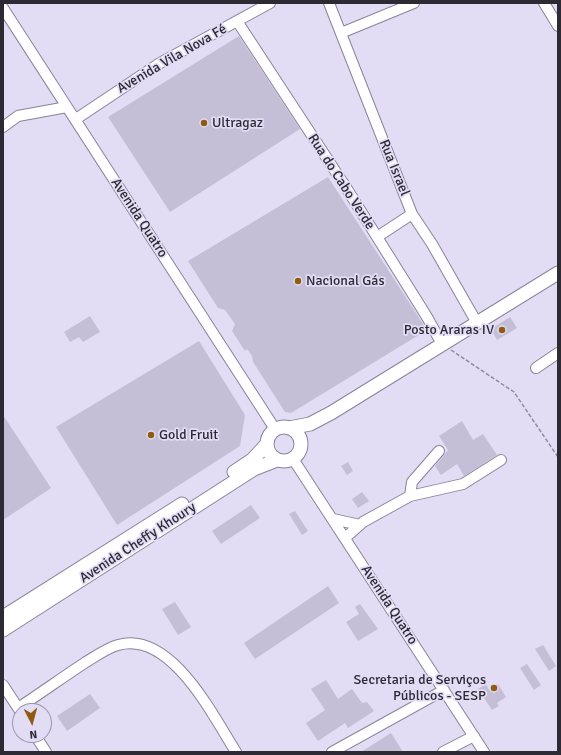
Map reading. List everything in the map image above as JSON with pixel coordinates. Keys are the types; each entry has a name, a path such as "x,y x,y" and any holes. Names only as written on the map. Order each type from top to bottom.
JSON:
{"main road":[{"path":"289,428 297,433 301,444 300,450 293,459 288,461 277,460 269,454 266,445 267,439 275,429 310,424 331,413 558,273"},
{"path":"301,444 331,413"},
{"name":"Avenida Cheffy Khoury","path":"3,617 252,460 266,445"},
{"name":"Avenida Cheffy Khoury","path":"3,630 248,474 277,460"}],"street":[{"name":"Avenida Vila Nova Fé","path":"76,119 160,63 270,3"},
{"name":"Rua Israel","path":"329,3 412,214 432,244 477,323"},
{"path":"341,33 414,3"},
{"path":"544,3 558,26"},
{"name":"Avenida Quatro","path":"3,8 275,429"},
{"name":"Rua do Cabo Verde","path":"237,22 377,237 442,344"},
{"path":"3,127 18,116 67,107"},
{"path":"377,237 412,214"},
{"path":"536,368 558,353"},
{"path":"410,496 412,482 439,451"},
{"name":"Avenida Quatro","path":"293,459 484,752"},
{"path":"345,538 360,525 410,496 463,484 501,460"},
{"path":"333,519 360,525"},
{"path":"29,703 102,652 118,645 133,642 150,647 171,661 191,683 236,752"},
{"path":"3,685 15,703"},
{"path":"332,752 444,690"},
{"path":"443,752 474,736"},
{"path":"40,743 46,752"}],"path":[{"path":"442,344 514,392 558,457"}],"building":[{"name":"Ultragaz","path":"239,36 300,129 170,212 108,117"},
{"name":"Nacional Gás","path":"328,177 427,330 291,413 285,412 253,362 252,356 247,349 245,351 232,331 235,324 225,310 218,308 188,261"},
{"path":"90,316 100,332 83,342 79,337 70,342 64,332"},
{"path":"510,317 517,328 497,340 491,329"},
{"name":"Gold Fruit","path":"199,341 245,415 240,446 117,525 56,427"},
{"path":"3,415 51,488 3,520"},
{"path":"462,421 473,440 483,434 497,455 464,476 457,464 441,475 435,466 448,450 439,436"},
{"path":"348,462 353,471 347,475 341,466"},
{"path":"362,492 369,501 358,508 352,499"},
{"path":"251,505 260,518 221,544 212,531"},
{"path":"295,511 308,531 302,535 289,514"},
{"path":"328,586 339,603 255,659 244,643"},
{"path":"175,602 191,627 178,635 162,609"},
{"path":"360,604 378,629 358,641 346,622 359,614 355,607"},
{"path":"543,645 556,666 549,671 535,649"},
{"path":"527,664 541,685 534,690 520,668"},
{"path":"326,680 338,699 352,689 362,703 367,702 374,711 348,728 345,723 318,741 306,723 325,710 311,689"},
{"path":"486,684 489,690 498,684 506,697 497,703 499,706 492,710 478,689"},
{"path":"90,694 100,708 67,731 57,716"},
{"path":"391,733 403,752 361,752"}],"place":[{"name":"Ultragaz","path":"204,123"},
{"name":"Nacional Gás","path":"298,281"},
{"name":"Posto Araras IV","path":"502,330"},
{"name":"Gold Fruit","path":"151,435"},
{"name":"Secretaria de Serviços Públicos - SESP","path":"494,688"}]}
